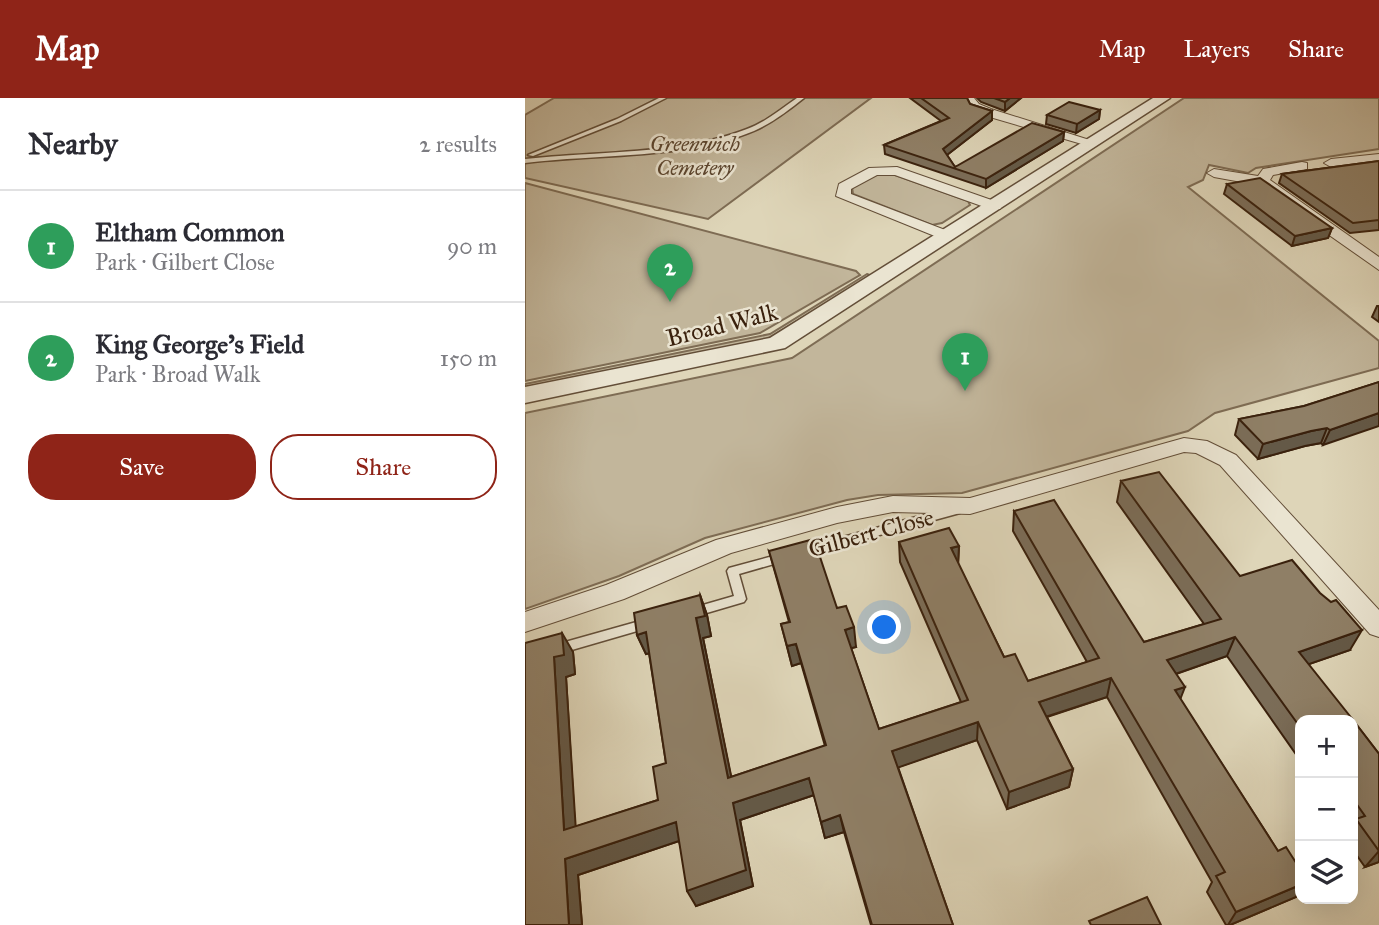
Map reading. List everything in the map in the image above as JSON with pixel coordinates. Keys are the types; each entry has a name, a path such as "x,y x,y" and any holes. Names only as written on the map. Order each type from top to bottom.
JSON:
{"street":[{"path":"968,98 975,107 987,112 1093,143"},
{"name":"Broad Walk","path":"525,395 777,343 1163,98"},
{"path":"1331,163 1379,158"},
{"path":"1262,181 1269,172 1302,166"},
{"path":"947,236 843,196 844,187 874,171 897,171 995,206"},
{"path":"1214,173 1262,181 1379,265"},
{"path":"1356,248 1379,243"},
{"name":"Gilbert Close","path":"525,622 615,592 724,546 837,514 893,504 970,506 1168,447 1200,446 1228,460 1379,627"}],"lane":[{"path":"525,159 608,125 663,98"},
{"path":"525,159 689,145 723,138 772,119 801,98"},
{"name":"Gilbert Close","path":"679,616 740,599 733,571 970,506"},
{"path":"552,651 654,622"}],"green space":[{"name":"Greenwich Cemetery","path":"554,98 871,98 708,219 525,178 525,115"},
{"path":"1184,98 1379,98 1379,149 1256,168 1248,173 1209,165 1203,180 1188,187 1379,341 1379,368 1215,413 1188,431 962,493 878,495 847,500 705,538 619,576 525,609 525,413 792,358"},
{"path":"878,174 892,174 968,201 970,205 942,223 932,225 853,194 852,187"},
{"path":"525,183 856,271 860,275 760,333 525,381"},
{"path":"867,274 872,276 765,340 525,388 525,384 770,334"}],"building":[{"path":"921,98 967,98 970,104 992,111 943,149 955,167 1032,123 1064,132 986,179 884,145 949,118"},
{"path":"994,98 1010,98 1005,102"},
{"path":"1069,102 1100,110 1077,124 1047,115"},
{"path":"1379,161 1379,220 1353,223 1282,174"},
{"path":"1260,178 1332,228 1295,236 1227,184"},
{"path":"1379,382 1379,413 1330,430 1327,428 1311,431 1263,444 1239,419 1304,406"},
{"path":"1159,472 1240,576 1292,560 1320,593 1331,602 1336,600 1362,630 1299,652 1349,715 1295,715 1295,720 1235,637 1167,660 1185,687 1175,690 1278,851 1286,847 1295,861 1295,887 1236,912 1216,876 1225,872 1111,678 1039,702 1073,769 1009,792 978,722 892,751 953,925 872,925 840,815 821,822 809,778 733,803 746,870 687,891 676,822 565,859 569,925 525,925 525,643 562,633 564,655 554,657 564,830 658,800 653,767 666,763 646,632 637,635 634,613 700,595 705,616 696,618 728,778 826,745 796,644 787,646 781,624 790,622 769,551 814,539 837,608 846,606 854,627 845,630 879,729 968,700 899,542 949,528 959,546 951,548 1004,657 1015,654 1028,681 1099,658 1014,511 1054,500 1144,642 1221,619 1121,481"},
{"path":"1358,727 1379,754 1379,851 1358,822 1358,818 1365,816 1358,806"},
{"path":"1147,897 1161,925 1091,925 1089,921"}],"place":[{"name":"King George's Field","path":"670,302"},
{"name":"Eltham Common","path":"965,391"}]}
